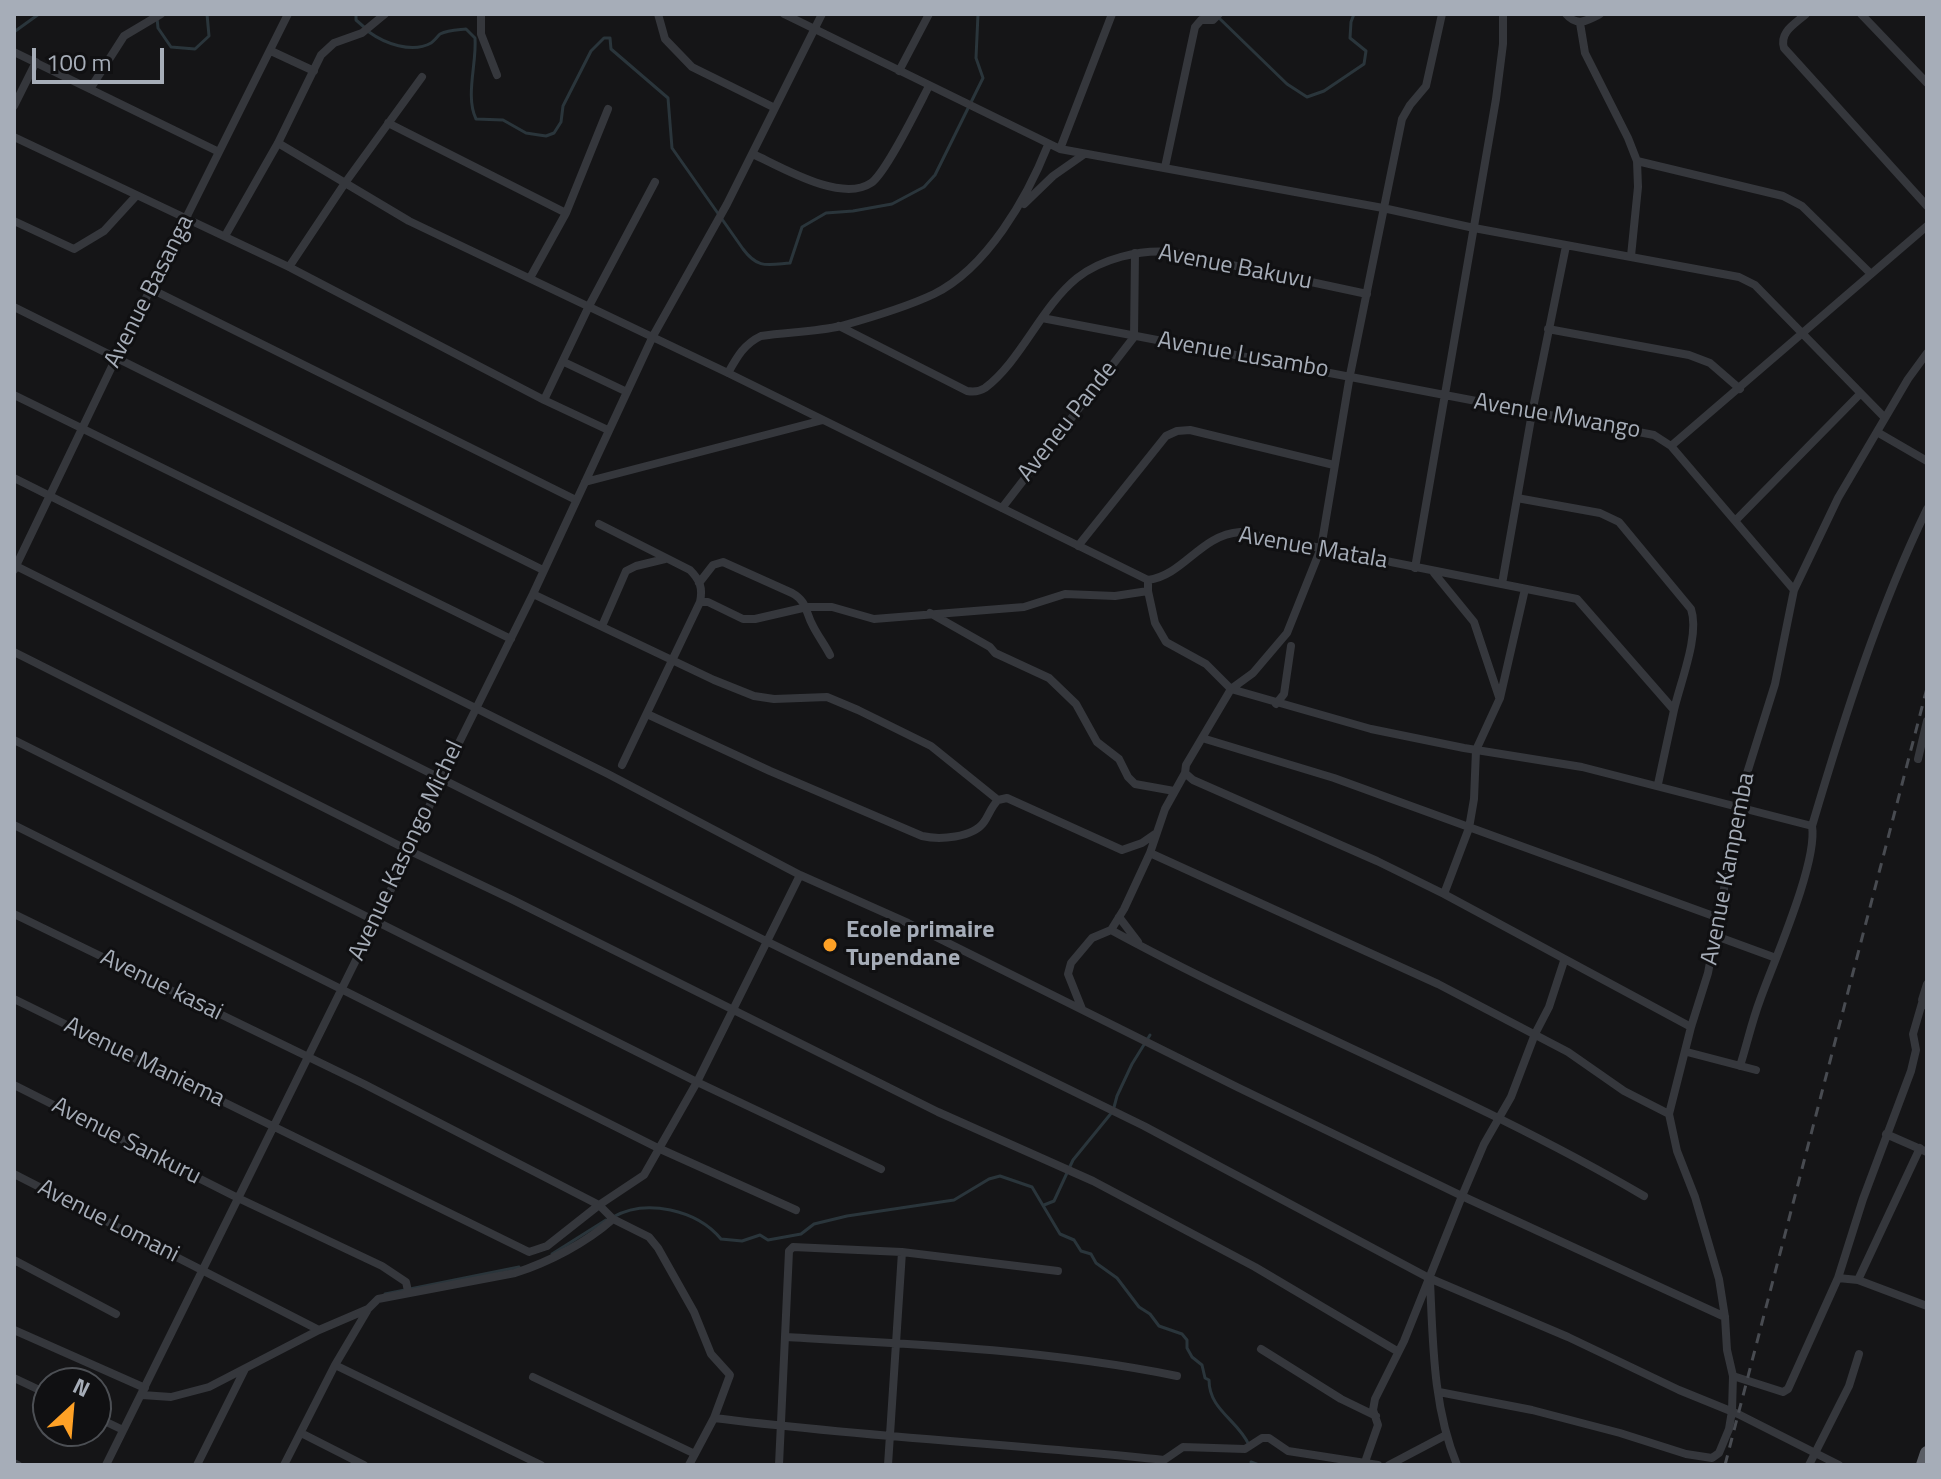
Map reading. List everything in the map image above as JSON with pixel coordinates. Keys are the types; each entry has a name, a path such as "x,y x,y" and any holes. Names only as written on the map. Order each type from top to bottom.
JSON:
{"highway":[{"path":"1923,1465 1927,1453"}],"street":[{"path":"90,89 124,36 161,14"},
{"name":"Avenue Basanga","path":"15,567 288,14"},
{"path":"225,236 278,143 321,55 334,43 362,33 385,14"},
{"path":"481,14 481,34 497,75"},
{"path":"658,14 665,30 665,39 692,67 775,108"},
{"path":"784,14 1060,149 1739,277 1755,285 1885,418"},
{"path":"822,14 753,154 824,187 847,189 871,183 893,153 929,86"},
{"path":"899,71 929,14"},
{"path":"1060,149 1112,14"},
{"path":"1165,167 1195,27 1201,20 1213,20 1219,14"},
{"path":"1082,1009 1068,974 1071,963 1083,945 1111,930 1119,917 1150,853 1155,834 1186,765 1231,689 1253,673 1287,633 1321,548 1350,375 1402,119 1426,86 1442,14"},
{"path":"1415,568 1496,99 1503,44 1503,14"},
{"path":"1566,14 1572,21 1580,23 1600,14"},
{"path":"1806,14 1784,34 1784,48 1927,206"},
{"path":"1861,14 1927,83"},
{"path":"1580,23 1585,53 1637,161 1638,187 1631,256"},
{"path":"271,51 314,71"},
{"path":"14,52 219,152"},
{"path":"14,106 36,62"},
{"path":"289,267 422,77"},
{"path":"530,278 566,213 608,109"},
{"path":"388,123 566,213"},
{"path":"14,137 289,267 544,400 608,430"},
{"path":"278,143 409,221 653,336 1148,580 1155,623 1166,642 1206,664 1231,689 1371,729 1582,767 1658,784 1812,826"},
{"path":"728,373 740,352 761,336 839,326 942,289 985,252 1015,213 1035,178 1048,145"},
{"name":"Avenue Kasongo Michel","path":"106,1465 410,851 441,779 533,594 653,336 753,154"},
{"path":"1015,213 1053,176 1083,155"},
{"path":"1637,161 1766,191 1792,201 1802,206 1870,273"},
{"path":"544,400 589,306 655,182"},
{"path":"14,221 74,249 104,231 136,196"},
{"path":"1671,446 1927,226"},
{"path":"1502,584 1566,246"},
{"name":"Avenue Bakuvu","path":"839,326 967,391 975,392 984,389 1005,366 1074,280 1090,269 1135,253 1153,250 1171,252 1367,294"},
{"path":"1134,337 1135,253"},
{"path":"151,289 576,500"},
{"path":"14,307 543,570"},
{"name":"Avenue Lusambo","path":"1042,318 1350,375 1444,396"},
{"path":"1548,329 1689,355 1710,363 1740,389"},
{"name":"Aveneu Pande","path":"1002,508 1134,337"},
{"name":"Avenue Kampemba","path":"1439,1392 1532,1410 1686,1454 1712,1458 1719,1453 1729,1429 1732,1411 1733,1376 1727,1350 1725,1317 1719,1279 1695,1197 1677,1151 1669,1114 1708,973 1737,805 1775,684 1794,590 1838,498 1927,353"},
{"path":"564,362 627,392"},
{"path":"1736,520 1860,394"},
{"path":"14,395 511,639"},
{"name":"Avenue Mwango","path":"1444,396 1654,435 1671,446 1794,590"},
{"path":"585,482 823,420"},
{"path":"1078,546 1166,436 1177,431 1190,430 1334,465"},
{"path":"1877,432 1927,461"},
{"path":"14,478 608,774 800,875 851,896 1462,1196 1725,1317"},
{"path":"1517,498 1600,513 1619,522 1691,609 1695,621 1658,784"},
{"path":"1740,1066 1758,1005 1800,891 1812,844 1812,826 1848,705 1897,576 1927,509"},
{"path":"599,524 690,570 702,591 700,602 622,765"},
{"name":"Avenue Matala","path":"1148,580 1167,574 1212,539 1225,533 1240,532 1577,599 1674,710"},
{"path":"602,626 626,571 665,559"},
{"path":"699,583 713,565 723,562 792,593 801,598 807,607 814,629 830,655"},
{"path":"15,567 1144,1126 1429,1278 1732,1411 1839,1465"},
{"path":"1434,572 1474,622 1500,698"},
{"path":"1444,894 1469,828 1476,750 1500,698 1525,589"},
{"path":"700,602 708,602 743,619 807,607 832,607 874,619 1024,607 1065,594 1115,596 1148,591"},
{"path":"533,594 754,696 774,699 827,697 858,710 931,746 998,800"},
{"path":"929,613 990,647 995,653 1049,678 1076,704 1097,742 1119,759 1135,784 1174,791"},
{"path":"1276,704 1284,694 1291,646"},
{"path":"14,652 938,1112 1093,1181 1255,1267 1397,1351"},
{"path":"647,714 922,836 936,839 972,832 982,825 998,800 1007,798 1122,850 1142,843 1155,834"},
{"path":"1918,759 1927,721"},
{"path":"1202,738 1334,778 1719,918"},
{"path":"14,740 697,1082 881,1169"},
{"path":"1185,773 1193,780 1444,894 1691,1027"},
{"path":"14,825 658,1148 796,1210"},
{"path":"1150,853 1402,966 1568,1052 1624,1091 1669,1114"},
{"path":"599,1205 637,1182 658,1148 697,1082 800,875"},
{"name":"Avenue kasai","path":"14,914 308,1057 599,1205 610,1215 649,1237 694,1312 711,1354 730,1375 714,1418"},
{"path":"1119,917 1145,949"},
{"path":"1111,930 1231,993 1354,1048 1573,1154 1644,1196"},
{"path":"1716,936 1776,958"},
{"path":"1365,1462 1378,1425 1373,1410 1375,1399 1404,1341 1462,1196 1511,1097 1549,1007 1564,961"},
{"path":"1733,1376 1785,1392 1838,1278 1915,1058 1913,1034 1925,1005 1927,984"},
{"name":"Avenue Maniema","path":"14,999 529,1252 547,1246 599,1205"},
{"path":"1687,1052 1756,1070"},
{"name":"Avenue Sankuru","path":"14,1085 238,1198 382,1266 407,1286"},
{"path":"1858,1280 1924,1150 1886,1134"},
{"name":"Avenue Lomani","path":"14,1174 319,1330"},
{"path":"284,1465 335,1365 368,1309 378,1299 407,1286 515,1273 535,1267 581,1241 610,1215"},
{"path":"779,1465 790,1249 902,1252 1058,1271"},
{"path":"888,1465 902,1252"},
{"path":"14,1260 116,1314"},
{"path":"1429,1278 1435,1375 1446,1435 1457,1465"},
{"path":"1838,1278 1858,1280 1927,1306"},
{"path":"14,1330 143,1391 171,1397 209,1387 319,1330 368,1309"},
{"path":"786,1337 897,1343 1112,1363 1177,1376"},
{"path":"1261,1349 1341,1399 1376,1416"},
{"path":"1809,1465 1849,1386 1859,1354"},
{"path":"335,1365 541,1465"},
{"path":"197,1465 246,1368"},
{"path":"533,1377 695,1454"},
{"path":"689,1465 714,1418 890,1438 1023,1445 1162,1462 1183,1447 1245,1449 1262,1438 1269,1438 1288,1451 1378,1465"},
{"path":"112,1425 123,1430"},
{"path":"301,1433 364,1465"},
{"path":"1389,1465 1446,1435"}],"waterway":[{"path":"14,32 39,14"},
{"path":"157,18 158,28 171,47 195,49 209,36 207,14"},
{"path":"356,14 356,20 364,27"},
{"path":"369,32 390,43 415,47 431,43 440,34 466,29 475,38 471,100 476,119 503,120 526,133 546,136 554,133 561,122 563,106 591,51 604,38 610,38 611,49 668,98 672,148 743,249 753,260 769,265 790,263 802,227 826,213 892,204 924,187 935,175 983,78 976,58 978,14"},
{"path":"1213,14 1287,84 1307,97 1324,91 1364,64 1366,51 1350,38 1354,14"},
{"path":"1044,1205 1054,1201 1073,1160 1113,1111 1132,1064 1150,1035"},
{"path":"613,1217 640,1208 670,1210 699,1221 721,1239 742,1241 760,1235 768,1240 801,1234 814,1224 847,1216 954,1200 989,1179 1000,1176 1032,1187 1060,1234 1074,1240 1081,1251 1091,1254 1096,1263 1117,1278 1139,1307 1150,1314 1159,1326 1182,1334 1192,1357 1202,1365 1214,1399 1249,1445"},
{"path":"552,1254 606,1220"},
{"path":"385,1294 519,1267"},
{"path":"1251,1462 1259,1465"}],"railway":[{"path":"1725,1465 1927,688"}],"place":[{"name":"Ecole primaire Tupendane","path":"830,945"}]}
